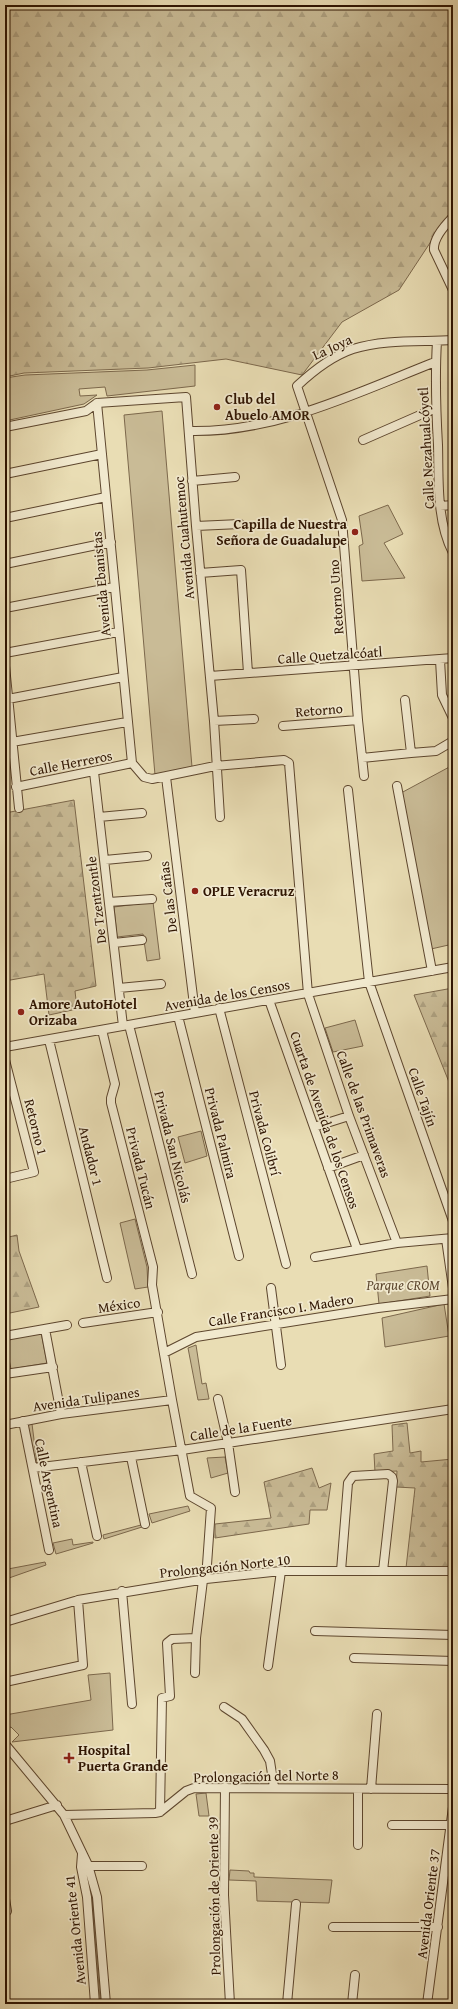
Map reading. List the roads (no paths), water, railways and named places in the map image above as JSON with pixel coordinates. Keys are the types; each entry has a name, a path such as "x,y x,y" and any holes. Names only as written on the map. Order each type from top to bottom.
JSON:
{"street":[{"path":"453,217 443,229 434,245 434,250 453,290"},
{"path":"437,341 453,340"},
{"name":"Calle Nezahualcóyotl","path":"437,341 436,408 440,506 449,545 453,553"},
{"name":"La Joya","path":"306,413 297,386 316,368 352,349 380,344 437,341"},
{"path":"189,431 231,430 306,413 436,362"},
{"name":"Avenida Cuahutemoc","path":"97,403 186,397 192,481 214,721 215,766 220,817"},
{"path":"5,427 86,411 97,403"},
{"name":"Avenida Ebanistas","path":"97,403 132,764"},
{"path":"363,440 436,408"},
{"name":"Retorno Uno","path":"306,413 342,520 354,666"},
{"path":"5,474 102,454"},
{"path":"192,481 235,477"},
{"path":"5,518 106,497"},
{"path":"440,506 453,505"},
{"path":"196,526 240,524"},
{"path":"5,564 111,542"},
{"path":"200,573 241,570 248,673"},
{"path":"5,608 114,586"},
{"path":"5,654 118,632"},
{"name":"Calle Quetzalcóatl","path":"210,676 453,658"},
{"path":"440,660 442,695 453,718"},
{"path":"5,666 19,808"},
{"name":"Retorno","path":"354,666 364,776"},
{"path":"8,699 123,677"},
{"path":"405,700 411,753"},
{"path":"214,721 254,719"},
{"name":"Retorno","path":"283,726 358,720"},
{"path":"12,742 127,722"},
{"path":"362,758 436,751 453,742"},
{"name":"Calle de las Primaveras","path":"215,766 287,761 289,763 308,994 349,1116 397,1243"},
{"path":"132,764 144,777 152,779 215,766"},
{"name":"Calle Herreros","path":"16,787 132,764"},
{"name":"De Tzentzontle","path":"94,772 119,988 126,1026"},
{"name":"De las Cañas","path":"166,777 195,1013"},
{"path":"397,786 432,971"},
{"name":"Calle Tajín","path":"348,790 368,982 453,1221"},
{"path":"99,817 142,813"},
{"path":"105,860 147,856"},
{"path":"109,902 152,899"},
{"path":"114,942 142,940"},
{"name":"Avenida de los Censos","path":"5,1047 453,967"},
{"path":"119,988 161,984"},
{"name":"Cuarta de Avenida de los Censos","path":"269,1000 357,1249"},
{"name":"Privada Colibrí","path":"219,1008 286,1264"},
{"name":"Privada Palmira","path":"178,1016 239,1256"},
{"name":"Privada San Nicolás","path":"126,1026 192,1274"},
{"name":"Privada Tucán","path":"102,1030 115,1084 111,1098 112,1103 153,1267 152,1285 190,1496 211,1508 204,1580"},
{"name":"Andador 1","path":"49,1040 107,1278"},
{"name":"Retorno 1","path":"5,1060 34,1172 5,1179"},
{"path":"314,1127 349,1116"},
{"path":"328,1168 364,1155"},
{"path":"315,1257 397,1243 450,1238 453,1288"},
{"path":"271,1288 280,1366"},
{"name":"Calle Francisco I. Madero","path":"164,1353 196,1337 378,1308 453,1299"},
{"name":"México","path":"84,1323 158,1312"},
{"path":"5,1336 66,1325"},
{"path":"45,1329 61,1414"},
{"path":"5,1372 53,1367"},
{"path":"218,1399 228,1443 236,1492"},
{"name":"Avenida Tulipanes","path":"5,1425 61,1414 172,1400"},
{"name":"Calle de la Fuente","path":"33,1468 182,1450 453,1409"},
{"name":"Calle Argentina","path":"23,1421 49,1550"},
{"path":"131,1457 146,1524"},
{"path":"81,1462 97,1536"},
{"path":"341,1571 348,1483 350,1478 353,1476 388,1474 392,1477 393,1481 383,1571"},
{"path":"268,1666 281,1571"},
{"name":"Prolongación Norte 10","path":"5,1622 78,1600 122,1591 281,1571 453,1571"},
{"path":"195,1672 196,1638 204,1580"},
{"path":"122,1591 132,1704"},
{"path":"5,1682 83,1665 78,1600"},
{"path":"315,1631 453,1636"},
{"path":"64,1815 160,1812 162,1698 170,1696 168,1643 172,1639 196,1638"},
{"path":"354,1658 453,1661"},
{"path":"224,1706 242,1719 264,1750 270,1761 274,1787"},
{"path":"371,1789 376,1714"},
{"name":"Avenida Oriente 41","path":"5,1744 57,1805 64,1815 82,1854 96,2004"},
{"name":"Prolongación de Oriente 39","path":"226,1787 224,1895 230,2004"},
{"name":"Prolongación del Norte 8","path":"160,1812 186,1791 194,1788 274,1787 453,1789"},
{"path":"358,1789 358,1845"},
{"path":"5,1822 57,1805"},
{"name":"Avenida Oriente 37","path":"427,2004 453,1807"},
{"path":"392,1824 451,1825"},
{"path":"84,1866 142,1866"},
{"name":"Avenida Oriente 41","path":"84,1866 98,1897 106,2004"},
{"path":"5,1899 6,1911"},
{"path":"287,2004 296,1904"},
{"path":"333,1927 438,1927"},
{"path":"352,2004 355,1975"}],"place":[{"name":"Club del Abuelo AMOR","path":"217,407"},
{"name":"Capilla de Nuestra Señora de Guadalupe","path":"355,532"},
{"name":"OPLE Veracruz","path":"195,891"},
{"name":"Amore AutoHotel Orizaba","path":"21,1012"},
{"name":"Hospital Puerta Grande","path":"69,1758"}],"park label":[{"name":"Parque CROM","path":"403,1285"}]}
